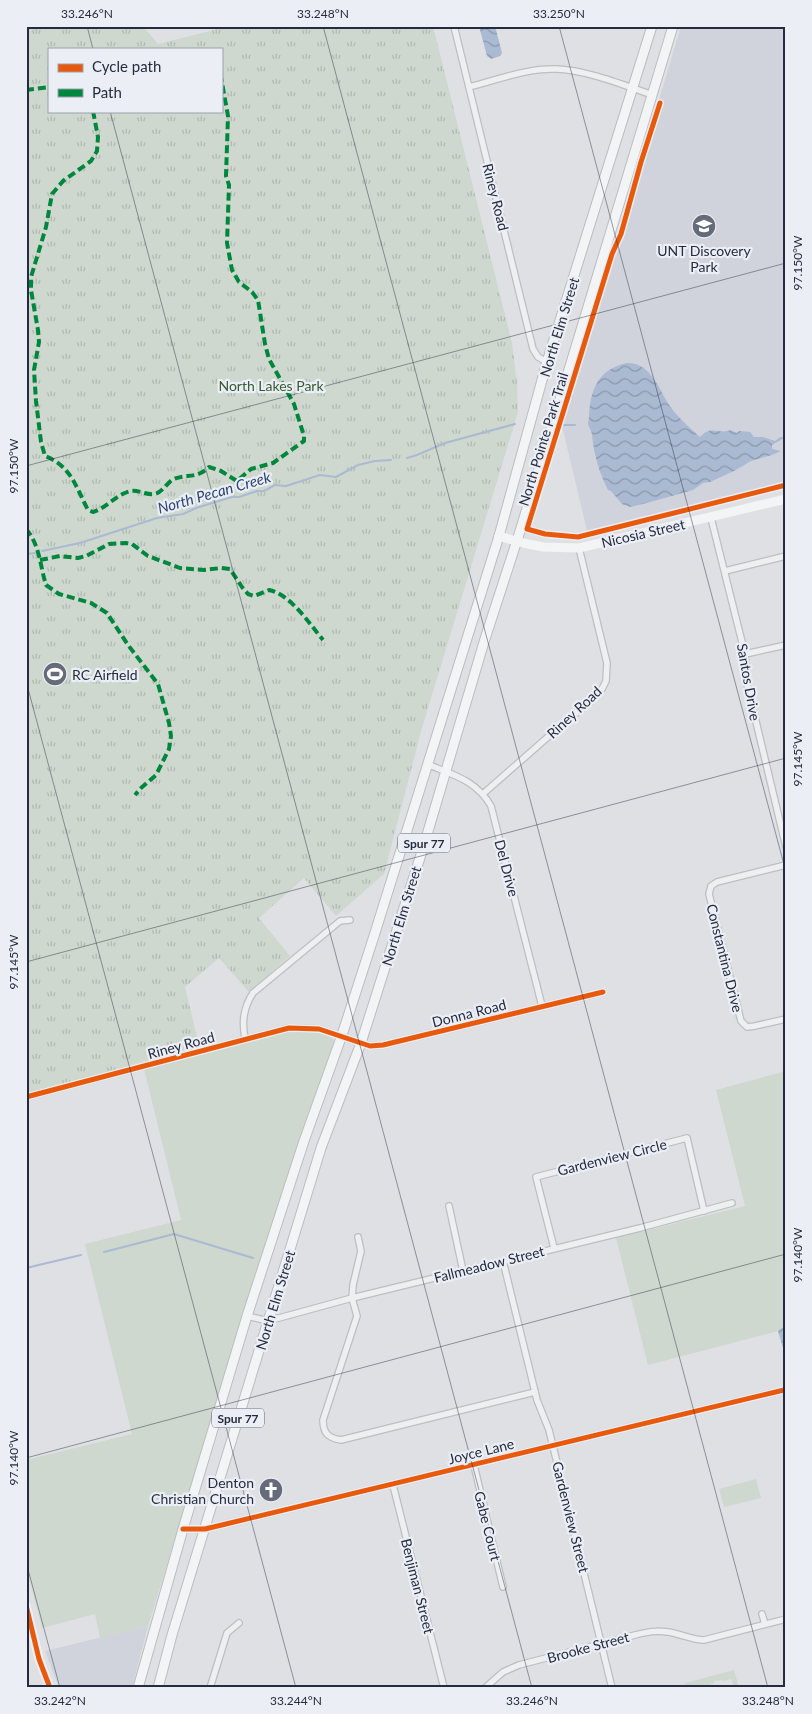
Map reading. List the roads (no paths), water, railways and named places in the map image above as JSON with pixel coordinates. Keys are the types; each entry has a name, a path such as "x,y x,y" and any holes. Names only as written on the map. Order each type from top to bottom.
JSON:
{"main road":[{"name":"North Elm Street","path":"138,1688 183,1529 247,1316 304,1141 342,1035 380,919 499,536 547,362 652,26"},
{"name":"North Elm Street","path":"158,1688 321,1148 361,1043 446,772 673,26"},
{"name":"Nicosia Street","path":"499,536 543,547 579,548 786,499"},
{"path":"26,1605 39,1659 50,1688"}],"street":[{"name":"Riney Road","path":"454,26 533,349 538,357 547,362"},
{"path":"469,87 532,71 556,69 573,71 653,95"},
{"name":"Santos Drive","path":"711,518 726,571 745,654 747,684 786,847"},
{"name":"Riney Road","path":"484,793 591,701 602,689 606,681 607,663 579,548"},
{"path":"726,571 786,556"},
{"path":"745,654 786,645"},
{"path":"427,764 461,778 484,793"},
{"name":"Del Drive","path":"484,793 491,806 542,1006"},
{"name":"Constantina Drive","path":"786,865 717,882 711,886 709,894 741,1021 747,1027 786,1019"},
{"path":"245,1039 242,1024 244,1011 253,992 340,921 350,920"},
{"name":"Donna Road","path":"342,1035 374,1046 392,1044 603,992"},
{"name":"Riney Road","path":"26,1097 284,1029 297,1027 319,1029 342,1035"},
{"name":"Gardenview Circle","path":"554,1248 536,1177 678,1140 687,1138 704,1211"},
{"name":"Fallmeadow Street","path":"247,1316 268,1321 352,1298 732,1203"},
{"path":"449,1206 463,1270"},
{"path":"358,1237 361,1251 352,1298 357,1316 323,1420 326,1435 333,1439 341,1440 535,1392"},
{"name":"Gardenview Street","path":"503,1261 535,1392 554,1446 612,1688"},
{"name":"Joyce Lane","path":"183,1529 205,1529 784,1390"},
{"name":"Gabe Court","path":"474,1465 503,1587"},
{"name":"Benjiman Street","path":"393,1485 444,1688"},
{"path":"762,1614 765,1624"},
{"name":"Brooke Street","path":"485,1688 504,1672 519,1665 654,1631 670,1632 696,1643 786,1619"},
{"path":"210,1688 227,1633 239,1623"}],"water":[{"path":"479,26 495,26 502,53 500,56 491,59 487,56"},
{"path":"627,363 636,364 649,373 672,409 700,437 709,431 730,430 737,433 739,431 750,432 754,437 763,437 775,441 780,437 786,437 772,445 772,449 781,451 751,461 710,482 703,483 693,490 630,507 622,504 608,490 605,483 597,463 592,434 588,424 591,398 597,382 609,370"},
{"path":"786,1325 786,1358 778,1331"}],"waterway":[{"name":"North Pecan Creek","path":"407,458 445,443 515,424"},
{"name":"North Pecan Creek","path":"560,425 575,425"},
{"name":"North Pecan Creek","path":"42,551 80,543 157,518 183,514 232,497 264,491 275,485 286,486 320,475 336,477 358,465 391,460"},
{"name":"North Pecan Creek","path":"26,554 35,553"},
{"path":"104,1252 174,1234 253,1258"},
{"path":"26,1268 81,1255"}],"place":[{"name":"UNT Discovery Park","path":"704,226"},
{"name":"RC Airfield","path":"55,674"},
{"name":"Denton Christian Church","path":"271,1490"}],"park label":[{"name":"North Lakes Park","path":"271,385"}]}
